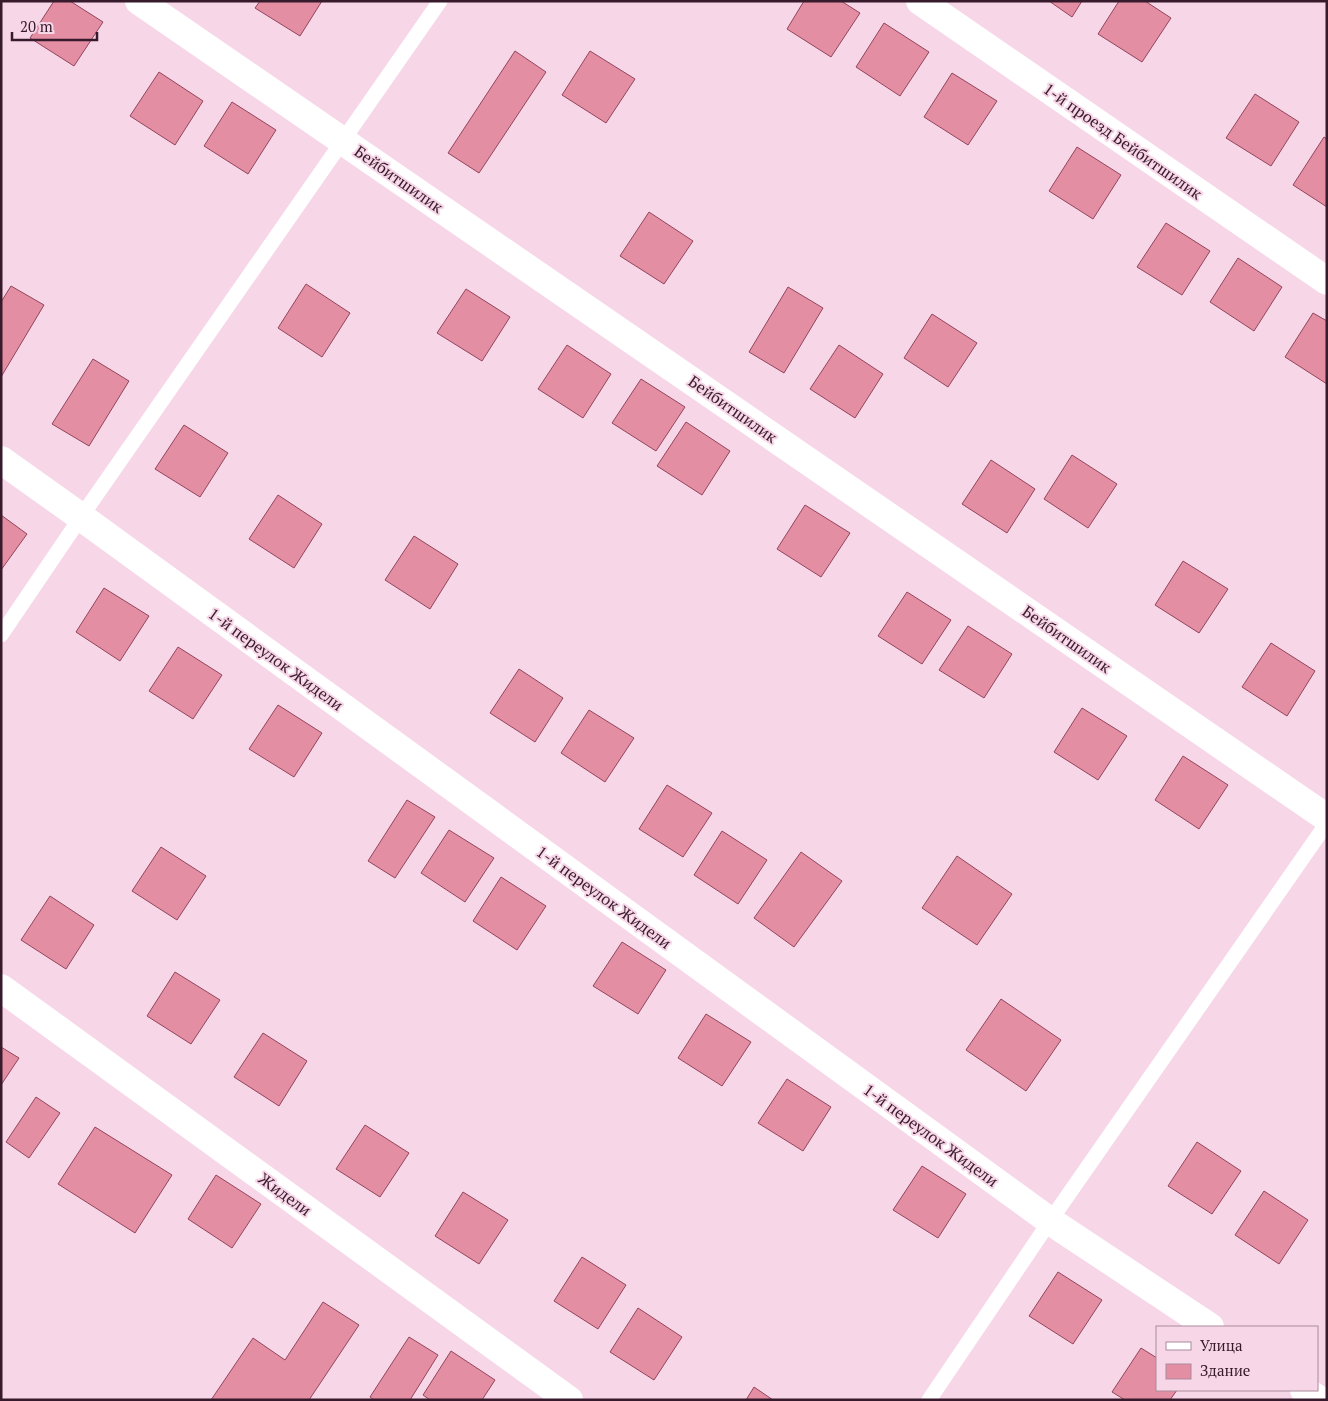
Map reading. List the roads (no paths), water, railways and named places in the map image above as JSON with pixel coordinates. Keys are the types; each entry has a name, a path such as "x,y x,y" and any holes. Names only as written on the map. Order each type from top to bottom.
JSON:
{"street":[{"name":"Бейбитшилик","path":"139,1 1327,818"},
{"name":"1-й проезд Бейбитшилик","path":"920,1 1327,281"},
{"name":"1-й переулок Жидели","path":"1,460 1050,1221 1208,1326"},
{"name":"Жидели","path":"1,988 569,1400"},
{"path":"1306,1391 1320,1400"}],"lane":[{"path":"1,635 440,1"},
{"path":"929,1400 1050,1221 1327,823"}]}
